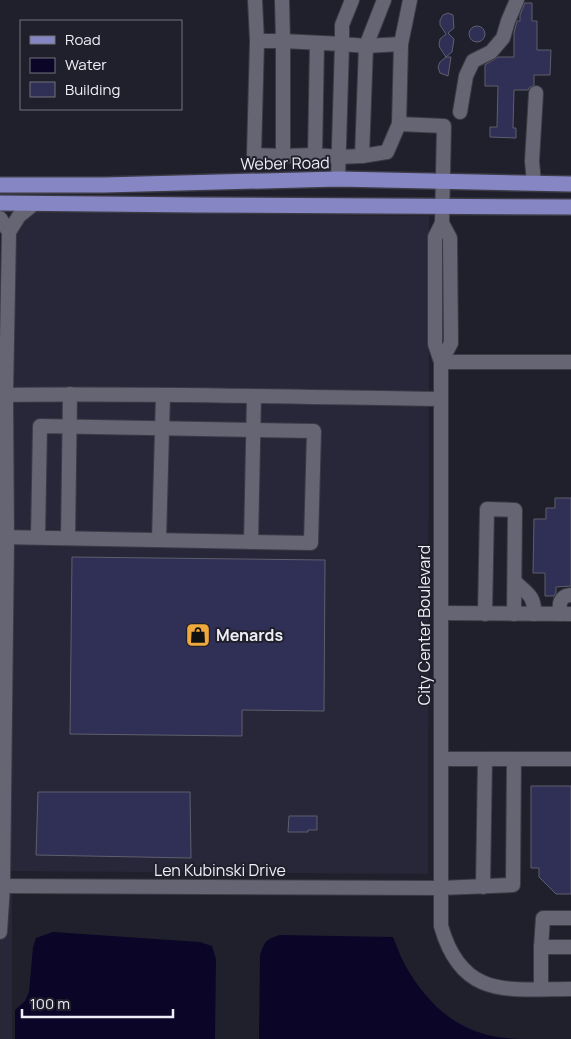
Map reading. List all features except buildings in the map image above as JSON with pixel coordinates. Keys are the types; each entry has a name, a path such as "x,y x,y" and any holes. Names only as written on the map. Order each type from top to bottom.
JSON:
{"main road":[{"name":"Weber Road","path":"0,185 104,185 338,179 571,184"},
{"path":"0,203 571,207"}],"street":[{"path":"255,0 257,42 254,155 283,156 362,156 387,152 399,124 401,44 410,0"},
{"path":"282,0 283,156"},
{"path":"338,179 342,25 352,0"},
{"path":"362,156 366,46 384,0"},
{"path":"460,112 466,76 472,61 491,52 503,38 516,0"},
{"path":"257,42 283,41 366,46 401,44"},
{"path":"314,155 317,43"},
{"path":"534,183 532,161 536,92"},
{"path":"399,124 444,126 443,206"},
{"path":"0,932 3,463 9,232 19,216 35,203"},
{"name":"City Center Boulevard","path":"443,206 442,223 450,238 451,343 441,362 440,399 441,926 446,943 462,969 474,979 492,987 571,989"},
{"path":"0,218 9,232"},
{"path":"441,362 571,362"},
{"path":"6,395 70,394 440,399"},
{"path":"68,538 70,394"},
{"path":"159,540 163,395"},
{"path":"251,542 254,396"},
{"path":"4,537 311,543 314,431 40,426 38,537"},
{"path":"485,614 487,509 515,510 514,614"},
{"path":"514,582 532,598 534,614"},
{"path":"441,613 565,614 559,603 561,598 571,596"},
{"path":"441,758 571,759"},
{"path":"483,887 485,758"},
{"name":"Len Kubinski Drive","path":"1,886 440,888 512,885 514,759"},
{"path":"541,989 543,918 571,918"},
{"path":"541,947 571,947"}],"shaded area":[{"path":"11,212 429,216 428,874 11,871"},
{"path":"0,890 12,890 12,1039 0,1039"}],"water":[{"path":"53,932 200,942 212,946 216,959 215,1039 15,1039 15,1010 25,1001 29,992 33,947 36,938"},
{"path":"280,935 393,937 405,965 421,990 452,1019 477,1032 492,1036 538,1039 259,1039 260,956 266,942"}],"place":[{"name":"Menards","path":"198,635"}]}
